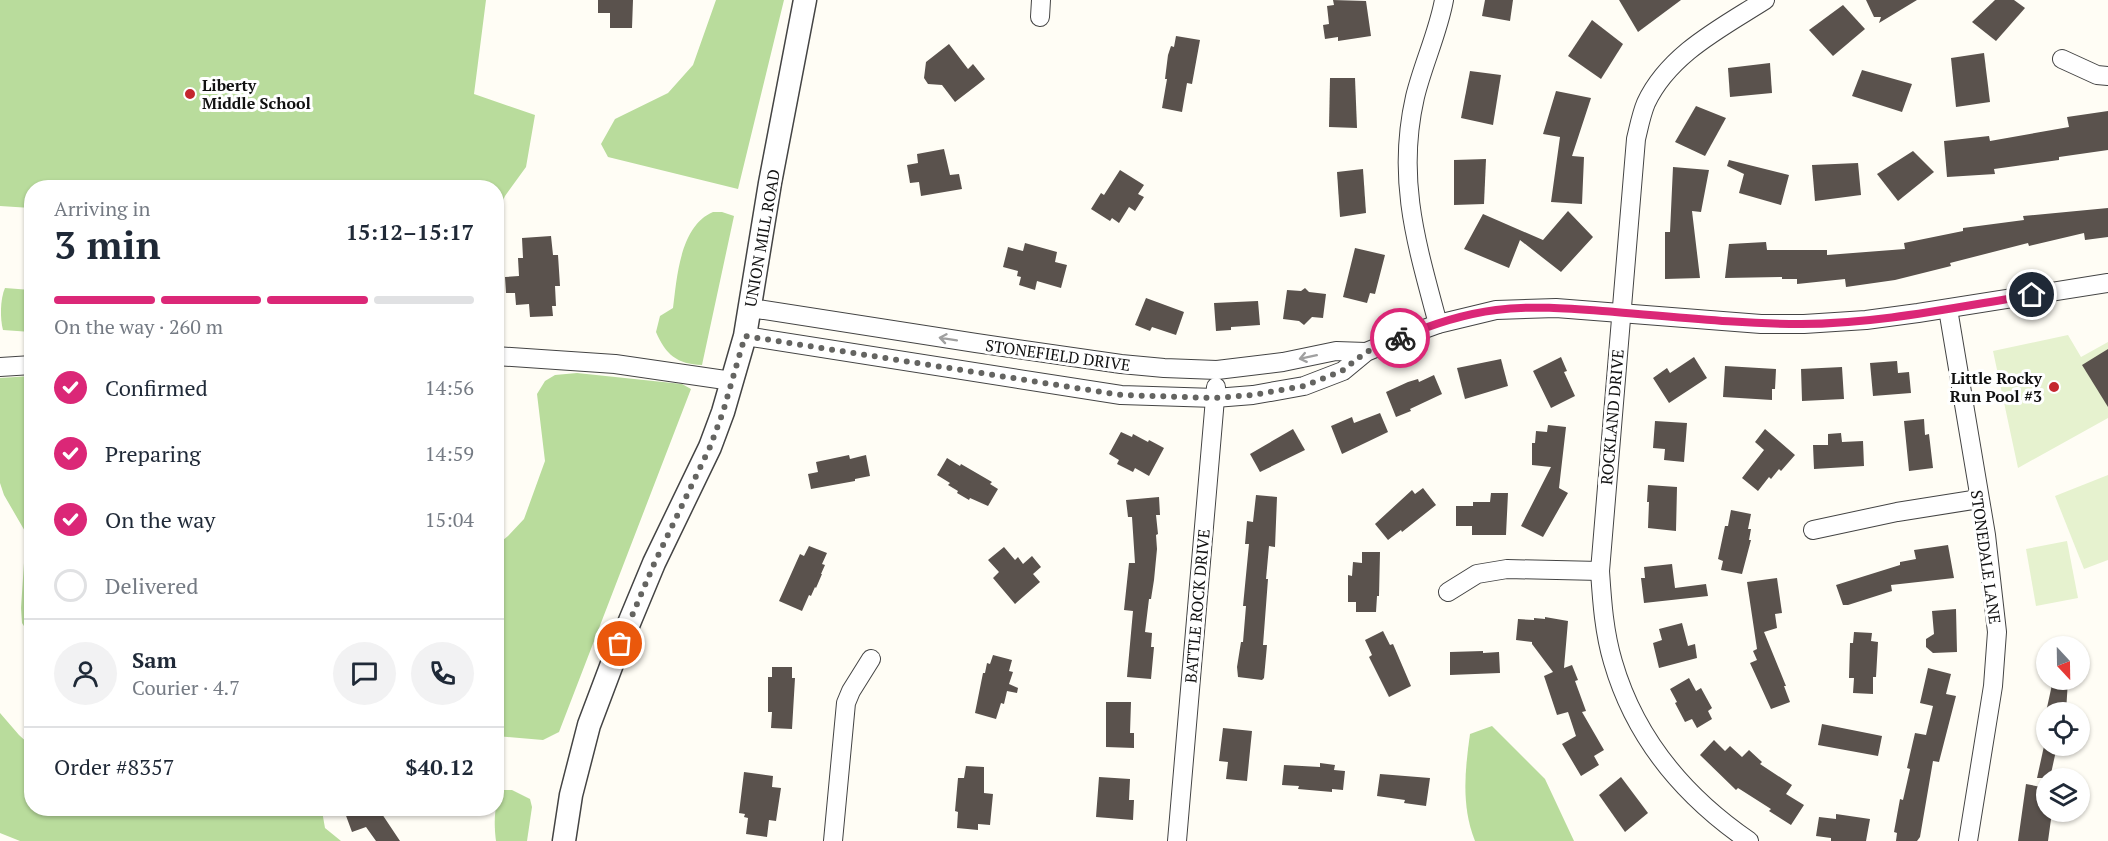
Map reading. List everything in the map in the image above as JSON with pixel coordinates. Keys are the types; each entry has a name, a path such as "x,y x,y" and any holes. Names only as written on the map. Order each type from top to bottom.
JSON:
{"street":[{"name":"UNION MILL ROAD","path":"564,841 571,795 589,725 654,564 710,447 745,336 770,183 805,0"},
{"path":"1438,324 1413,228 1408,197 1407,162 1415,96 1444,0"},
{"name":"ROCKLAND DRIVE","path":"1749,841 1700,804 1656,752 1638,724 1612,661 1605,623 1600,571 1636,139 1647,103 1660,80 1680,58 1695,45 1765,0"},
{"path":"2062,59 2097,75 2108,76"},
{"name":"STONEFIELD DRIVE","path":"745,336 1121,395 1215,398 1253,395 1304,386 1342,371 1366,352 1438,324 1472,315 1519,308 1556,308 1761,324 1804,324 1866,320 1948,309 2108,283"},
{"name":"STONEFIELD DRIVE","path":"751,308 1121,364 1216,370 1283,362 1336,351 1366,352"},
{"name":"STONEDALE LANE","path":"1948,309 1986,535 1995,605 1996,659 1968,841"},
{"path":"504,357 615,364 732,381"},
{"path":"0,367 24,366"},
{"name":"BATTLE ROCK DRIVE","path":"1177,841 1216,370"},
{"path":"1813,530 1897,512 1979,499"},
{"path":"1448,592 1477,574 1490,571 1507,569 1600,571"},
{"path":"833,841 846,703 871,658"}],"green space":[{"name":"Liberty Middle School","path":"0,0 486,0 474,94 535,115 526,167 504,198 504,180 24,180 24,208 0,206"},
{"path":"716,0 784,0 738,189 608,157 601,144 615,119 668,93 693,65"},
{"path":"713,212 734,216 702,365 686,363 668,352 656,332 660,316 673,308 679,268 687,240 702,219"},
{"path":"5,288 24,289 24,332 3,330 2,298"},
{"name":"Little Rocky Run Pool #3","path":"2068,335 2081,357 2108,342 2108,418 2018,468 1993,351"},
{"path":"577,373 682,384 691,389 559,732 543,740 504,737 504,539 524,519 545,461 537,394 545,381 555,375"},
{"path":"24,376 24,530 4,495 0,483 0,378"},
{"path":"2108,475 2108,560 2084,569 2055,496"},
{"path":"2067,541 2078,598 2036,606 2026,549"},
{"path":"24,563 24,626 21,608"},
{"path":"0,713 24,740 24,816 323,816 325,828 341,841 20,841 0,833"},
{"path":"1492,726 1545,779 1574,841 1475,841 1466,801 1470,734"},
{"path":"504,790 512,790 530,799 532,807 527,841 496,841 495,816 504,816"}],"building":[{"path":"598,0 633,0 632,28 610,28 610,13 598,13"},
{"path":"1333,0 1366,1 1371,36 1338,41 1338,37 1325,39 1323,25 1329,24 1327,6 1334,5"},
{"path":"1485,0 1513,0 1510,21 1482,16"},
{"path":"1619,0 1681,0 1638,32"},
{"path":"1866,0 1917,0 1879,23 1881,17 1874,17"},
{"path":"1995,0 2014,0 2025,8 1996,41 1972,22"},
{"path":"1843,5 1865,29 1833,56 1809,30"},
{"path":"1592,20 1623,44 1601,79 1568,56"},
{"path":"1176,36 1200,40 1192,84 1187,83 1182,112 1162,108 1168,55 1171,46 1174,47"},
{"path":"949,44 968,69 973,64 985,79 955,102 942,85 928,84 924,78 926,62"},
{"path":"1984,53 1990,102 1956,107 1951,58"},
{"path":"1770,63 1772,93 1730,97 1728,68"},
{"path":"1862,70 1912,84 1902,112 1852,96"},
{"path":"1470,71 1501,75 1493,125 1461,118"},
{"path":"1330,78 1355,78 1357,128 1329,127"},
{"path":"1556,91 1591,98 1572,156 1584,157 1582,204 1551,202 1560,137 1543,134"},
{"path":"1696,106 1726,118 1705,156 1675,142"},
{"path":"2108,111 2108,150 2059,157 2059,160 1994,169 1995,174 1947,177 1944,141 1989,136 1990,141 2069,127 2067,117"},
{"path":"944,149 950,175 959,174 962,189 921,196 919,182 910,183 907,165 918,163 917,154"},
{"path":"1913,151 1934,172 1898,201 1877,174"},
{"path":"1486,159 1484,204 1454,205 1454,160"},
{"path":"1729,160 1789,175 1781,205 1739,193 1744,174 1727,166"},
{"path":"1858,163 1861,195 1815,201 1812,165"},
{"path":"1673,167 1709,170 1701,212 1692,211 1700,278 1665,279 1665,232 1670,232"},
{"path":"1363,169 1366,213 1340,217 1337,172"},
{"path":"1120,170 1144,185 1138,194 1144,197 1135,211 1129,207 1119,223 1112,218 1110,221 1091,209 1101,193 1104,195"},
{"path":"2108,208 2108,237 2085,240 2084,233 2029,246 2028,243 1895,280 1846,287 1845,279 1797,284 1797,279 1782,279 1782,277 1725,278 1729,244 1766,242 1767,250 1827,250 1827,255 1905,249 1904,243 1963,231 1963,228 2024,220 2023,216"},
{"path":"1568,211 1593,237 1561,272 1520,240 1509,268 1464,249 1483,214 1543,240"},
{"path":"551,236 553,255 558,255 560,286 555,286 556,306 552,306 553,316 530,317 529,304 516,305 515,293 506,293 505,277 519,276 518,258 523,258 522,238"},
{"path":"1025,243 1057,252 1055,262 1067,265 1061,288 1037,281 1035,290 1019,285 1021,277 1017,276 1018,271 1003,267 1008,247 1023,251"},
{"path":"1355,248 1385,255 1375,294 1370,293 1367,303 1343,297"},
{"path":"1305,288 1309,292 1326,294 1323,318 1312,317 1304,325 1299,321 1283,319 1287,290 1301,291"},
{"path":"1146,298 1184,312 1176,335 1152,327 1150,331 1135,325"},
{"path":"1258,301 1260,325 1231,327 1231,330 1216,331 1214,303"},
{"path":"2108,349 2108,407 2082,365"},
{"path":"1561,357 1567,371 1564,372 1575,396 1551,408 1533,371"},
{"path":"1694,357 1707,378 1669,403 1653,378 1667,368 1670,373"},
{"path":"1501,359 1508,386 1465,399 1457,368"},
{"path":"1897,361 1898,373 1909,372 1911,393 1873,396 1870,363"},
{"path":"1725,366 1776,369 1772,400 1723,397"},
{"path":"1842,367 1844,399 1802,401 1801,369"},
{"path":"1434,375 1442,394 1396,417 1386,392 1408,382 1418,379 1419,382"},
{"path":"1380,413 1388,432 1342,454 1331,426 1352,417 1354,423"},
{"path":"1924,419 1925,435 1929,434 1933,468 1909,471 1904,421"},
{"path":"1655,421 1687,423 1684,462 1664,460 1665,449 1653,448"},
{"path":"1548,425 1566,427 1559,488 1568,493 1543,537 1521,526 1551,467 1532,465 1532,443 1535,443 1536,431 1547,432"},
{"path":"1293,429 1305,450 1260,472 1250,454"},
{"path":"1765,429 1795,455 1781,471 1779,469 1771,479 1769,477 1758,491 1742,478 1764,450 1755,442"},
{"path":"1121,432 1132,437 1133,434 1164,448 1149,476 1135,468 1133,472 1117,464 1119,460 1109,454"},
{"path":"1841,433 1842,442 1863,441 1864,466 1814,469 1813,445 1828,445 1828,434"},
{"path":"849,455 850,459 866,455 870,476 811,489 808,474 818,472 816,462"},
{"path":"947,458 992,482 990,484 998,489 988,506 970,498 969,500 957,493 958,491 948,485 950,483 937,475"},
{"path":"1648,485 1677,487 1676,531 1648,528"},
{"path":"1423,488 1436,505 1388,540 1375,524 1412,490 1415,494"},
{"path":"1491,493 1508,493 1506,535 1472,535 1472,526 1456,526 1456,506 1473,506 1473,502 1490,502"},
{"path":"1256,495 1277,497 1275,547 1269,546 1266,579 1268,579 1263,645 1267,645 1262,680 1238,677 1237,667 1241,642 1243,642 1246,606 1243,606 1249,544 1245,544 1247,521 1253,522"},
{"path":"1159,497 1160,515 1156,515 1158,534 1156,535 1154,580 1145,632 1152,633 1151,647 1154,647 1151,679 1127,677 1133,611 1124,610 1129,563 1135,563 1132,517 1128,517 1126,500"},
{"path":"1731,510 1751,514 1748,529 1751,529 1749,540 1751,540 1742,574 1721,570 1723,561 1718,559"},
{"path":"1948,545 1954,578 1891,585 1892,591 1843,605 1836,585 1900,565 1900,562 1916,559 1914,550"},
{"path":"809,546 827,553 816,588 811,596 809,595 802,611 779,601 800,554 804,556"},
{"path":"1004,547 1015,560 1018,557 1023,564 1032,556 1041,567 1033,574 1040,582 1015,604 993,578 999,572 988,560"},
{"path":"1362,552 1380,552 1379,596 1377,596 1376,612 1356,612 1356,602 1348,602 1348,575 1352,576 1353,562 1362,563"},
{"path":"1672,564 1675,588 1706,584 1708,596 1644,603 1641,578 1645,578 1644,567"},
{"path":"1777,578 1782,613 1775,614 1777,628 1764,632 1786,686 1784,686 1790,702 1771,709 1750,663 1757,660 1753,651 1757,649 1747,582"},
{"path":"1956,609 1957,652 1933,653 1926,647 1926,639 1934,634 1932,611"},
{"path":"1545,617 1568,621 1564,668 1572,665 1586,711 1582,712 1604,750 1594,756 1599,765 1581,776 1562,744 1576,736 1568,712 1557,715 1544,676 1553,672 1532,642 1516,640 1518,619 1534,620 1534,618 1545,619"},
{"path":"1682,623 1688,646 1695,644 1697,658 1659,668 1653,643 1662,640 1659,629"},
{"path":"1383,631 1390,645 1393,644 1411,686 1389,697 1369,657 1372,655 1365,640"},
{"path":"1854,632 1872,633 1871,641 1878,642 1873,694 1853,693 1854,678 1849,678 1850,643 1853,643"},
{"path":"1483,651 1483,653 1499,652 1500,673 1450,675 1450,652"},
{"path":"993,655 1012,660 1009,671 1013,672 1009,684 1018,688 1017,693 1007,691 1004,704 1001,703 996,719 975,713 983,673"},
{"path":"772,667 792,667 792,678 795,678 792,729 771,728 772,712 768,712 768,677 772,677"},
{"path":"1928,668 1951,674 1946,694 1956,696 1939,762 1933,761 1920,837 1917,841 1896,841 1897,833 1894,832 1900,799 1903,800 1910,769 1907,768 1915,733 1926,735 1933,706 1920,703"},
{"path":"1689,678 1696,691 1701,688 1712,708 1708,711 1712,719 1697,728 1692,719 1685,722 1670,689"},
{"path":"2051,690 2067,690 2067,702 2048,702"},
{"path":"1106,702 1131,702 1130,733 1134,733 1134,748 1106,747"},
{"path":"1822,724 1882,736 1878,756 1818,745"},
{"path":"1223,728 1252,731 1247,781 1226,779 1228,762 1219,761"},
{"path":"1714,740 1725,751 1730,746 1742,757 1749,750 1762,762 1760,764 1792,785 1786,794 1804,805 1791,825 1738,788 1736,790 1700,755"},
{"path":"2042,756 2055,756 2052,768 2039,768"},
{"path":"1320,763 1335,765 1334,770 1345,771 1343,790 1332,789 1332,792 1282,785 1284,765 1320,767"},
{"path":"966,766 984,767 984,793 993,794 990,825 978,824 978,830 957,828 958,812 955,811 958,778 964,778"},
{"path":"744,772 773,776 772,787 781,788 776,821 769,820 767,837 746,834 748,818 744,817 745,814 739,813"},
{"path":"1380,774 1430,778 1426,806 1377,796"},
{"path":"1099,777 1130,779 1129,800 1134,800 1133,820 1096,817"},
{"path":"1621,777 1648,813 1625,832 1599,795"},
{"path":"2026,784 2036,786 2036,822 2051,822 2048,841 2018,841"},
{"path":"1836,814 1870,819 1866,841 1831,841 1831,838 1816,836 1819,817 1836,819"},
{"path":"346,816 383,816 400,841 376,841 366,827 352,832"}],"way so far":[{"path":"620,644 654,564 710,447 723,412 745,336 1121,395 1215,398 1253,395 1304,386 1342,371 1366,352 1400,338"}],"place":[{"name":"Liberty Middle School","path":"190,94"},
{"name":"Little Rocky Run Pool #3","path":"2054,387"}],"route":[{"path":"1400,338 1472,315 1519,308 1556,308 1761,324 1804,324 1866,320 2032,295"}]}
